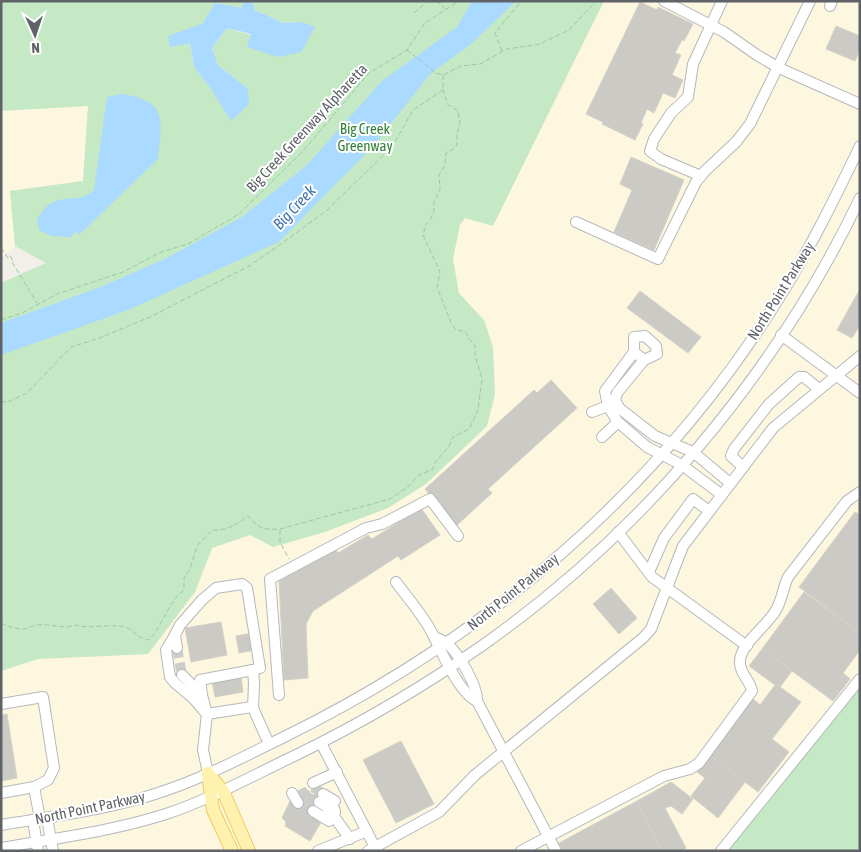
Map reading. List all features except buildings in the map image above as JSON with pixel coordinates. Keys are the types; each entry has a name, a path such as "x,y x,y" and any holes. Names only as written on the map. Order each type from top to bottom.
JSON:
{"main road":[{"path":"208,774 223,791 249,851"},
{"path":"208,774 213,810 232,851"}],"street":[{"path":"664,1 736,39 756,55 779,68 860,104"},
{"path":"701,176 661,159 650,152 654,139 670,113 688,97 693,64 722,1"},
{"path":"576,222 658,258 696,182 744,134 750,124 779,68 808,2"},
{"name":"North Point Parkway","path":"1,825 134,801 208,774 366,694 443,646 505,601 550,564 602,516 671,443 728,372 779,299 823,222 860,146"},
{"name":"North Point Parkway","path":"1,848 37,846 51,839 140,822 210,797 377,713 450,668 486,643 547,595 618,532 693,452 746,385 781,335 814,282 860,198"},
{"path":"781,335 860,393"},
{"path":"722,495 682,465 647,448 610,413 613,407 616,394 644,360 657,354 656,346 644,336 634,336 634,352 605,391 613,407 655,436 693,452 730,483"},
{"path":"634,352 644,360"},
{"path":"322,742 367,831 373,849 439,812 476,774 643,638 651,629 683,546 772,428 860,356"},
{"path":"743,467 731,456 734,449 769,404 798,377 804,377 819,389"},
{"path":"592,412 613,407"},
{"path":"602,437 618,422"},
{"path":"521,851 548,835 664,776 690,769 699,763 752,691 741,670 739,661 742,651 776,610 782,589 788,577 847,501 860,492"},
{"path":"279,695 270,579 366,528 382,524 430,498 458,536"},
{"path":"648,572 664,538 694,499 709,511"},
{"path":"618,532 648,572 747,646"},
{"path":"396,582 434,637 460,661 474,685 477,701 556,851"},
{"path":"202,695 185,678 200,680 260,668 248,588 242,584 216,588 202,600 180,625 167,645 170,677 207,714"},
{"path":"175,635 177,648"},
{"path":"443,646 450,668 471,698 477,701"},
{"path":"253,670 252,707 270,744"},
{"path":"721,851 860,679"},
{"path":"200,680 207,714 203,750 208,774"},
{"path":"1,704 43,697 54,768 48,780 34,787 1,792"},
{"path":"207,714 252,707"},
{"path":"313,785 337,772"},
{"path":"34,787 40,819 37,846"},
{"path":"318,803 332,812 350,838"},
{"path":"40,819 51,839 53,851"},
{"path":"318,851 367,831"}],"path":[{"path":"414,13 428,1"},
{"path":"436,1 446,9"},
{"path":"459,1 425,23 407,50 436,73 443,75 461,66 480,64 508,49 540,44 569,30 596,1"},
{"path":"502,52 495,33 521,1"},
{"name":"Big Creek Greenway Alpharetta","path":"1,320 22,313 56,294 123,272 161,252 188,244 239,214 303,150 369,73 407,50"},
{"path":"1,622 23,630 34,625 53,625 66,628 76,625 83,628 112,626 129,628 139,637 149,640 157,632 162,618 173,604 177,595 184,590 184,578 190,569 197,546 212,530 218,531 234,527 248,516 256,525 266,530 280,529 349,512 390,499 409,486 418,476 433,469 434,464 449,446 453,437 469,428 478,410 482,379 475,355 475,345 469,339 466,332 457,330 452,324 437,287 440,272 423,235 426,224 431,219 434,201 440,190 439,175 445,165 446,153 457,145 456,134 460,123 458,111 448,105 443,90 443,75"},
{"path":"1,402 10,401 27,393 70,347 97,339 150,317 250,266 284,242 328,210 392,147 413,110 443,90"},
{"path":"1,248 8,258 10,256 14,261 12,262 37,304"},
{"path":"280,529 280,542 294,566"}],"shaded area":[{"path":"549,1 860,1 860,804 824,851 1,851 1,671 38,659 148,654 195,592 212,548 250,535 273,547 419,249"},
{"path":"88,105 83,181 10,191 15,246 1,258 1,111"}],"green space":[{"name":"Big Creek Greenway","path":"1,1 243,1 242,8 215,3 190,43 194,67 211,89 248,89 218,65 212,48 227,28 251,35 302,22 282,23 255,11 252,1 604,1 493,226 465,218 460,225 453,259 459,293 484,320 493,347 495,394 487,426 426,484 388,508 325,532 273,547 250,535 212,548 195,592 148,654 38,659 1,671 1,283 46,263 15,246 10,191 83,181 88,106 1,111"},
{"path":"860,685 860,851 727,851 765,806"}],"water":[{"path":"243,1 252,1 255,11 282,23 302,22 315,27 301,52 278,57 247,47 251,34 227,28 212,48 218,65 248,89 249,104 231,121 211,89 194,67 190,43 170,47 168,36 202,24 215,3 242,8"},
{"name":"Big Creek","path":"472,1 516,1 471,44 430,74 375,144 279,242 128,310 1,355 1,323 98,288 165,259 242,217 307,165 382,81 457,27"},
{"path":"121,94 147,101 159,114 161,133 158,159 80,234 75,232 71,237 52,236 39,230 37,220 51,204 58,200 80,198 94,190 107,97"}],"tunnel":[{"path":"177,648 182,675"},
{"path":"313,787 323,794"},
{"path":"301,789 303,793 319,802"},
{"path":"299,800 314,808"}]}
